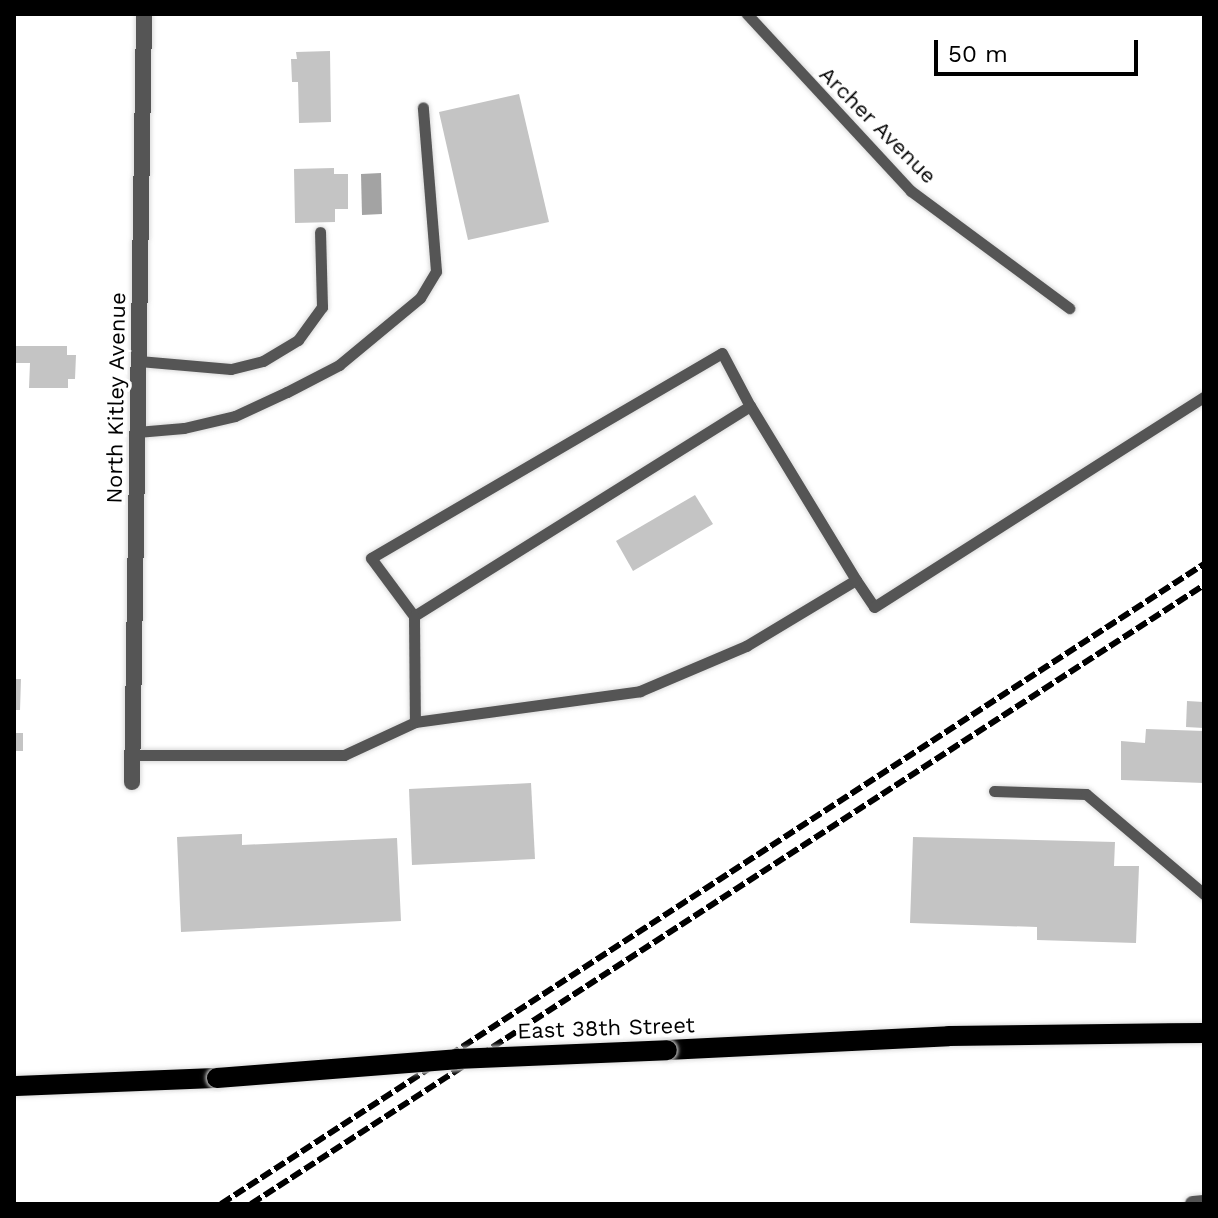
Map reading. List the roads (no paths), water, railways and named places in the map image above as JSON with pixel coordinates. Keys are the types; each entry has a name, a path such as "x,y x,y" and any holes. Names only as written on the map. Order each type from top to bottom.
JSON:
{"main road":[{"name":"East 38th Street","path":"14,1086 217,1078 426,1060 949,1036 1203,1035"}],"street":[{"name":"North Kitley Avenue","path":"132,782 144,14"},
{"path":"1193,1204 1204,1203"}],"lane":[{"name":"Archer Avenue","path":"747,14 911,191 1069,308"},
{"path":"137,432 235,416 287,392 339,365 420,298 436,271 423,108"},
{"path":"139,361 231,369 263,361 298,340 322,307 320,232"},
{"path":"415,722 414,616 371,558 722,353 750,406 874,607 1204,397"},
{"path":"414,616 750,406"},
{"path":"133,755 344,755 415,722 640,691 746,646 856,580"},
{"path":"994,791 1086,794 1204,894"}],"railway":[{"path":"221,1204 1204,564"},
{"path":"251,1204 1204,585"}]}
